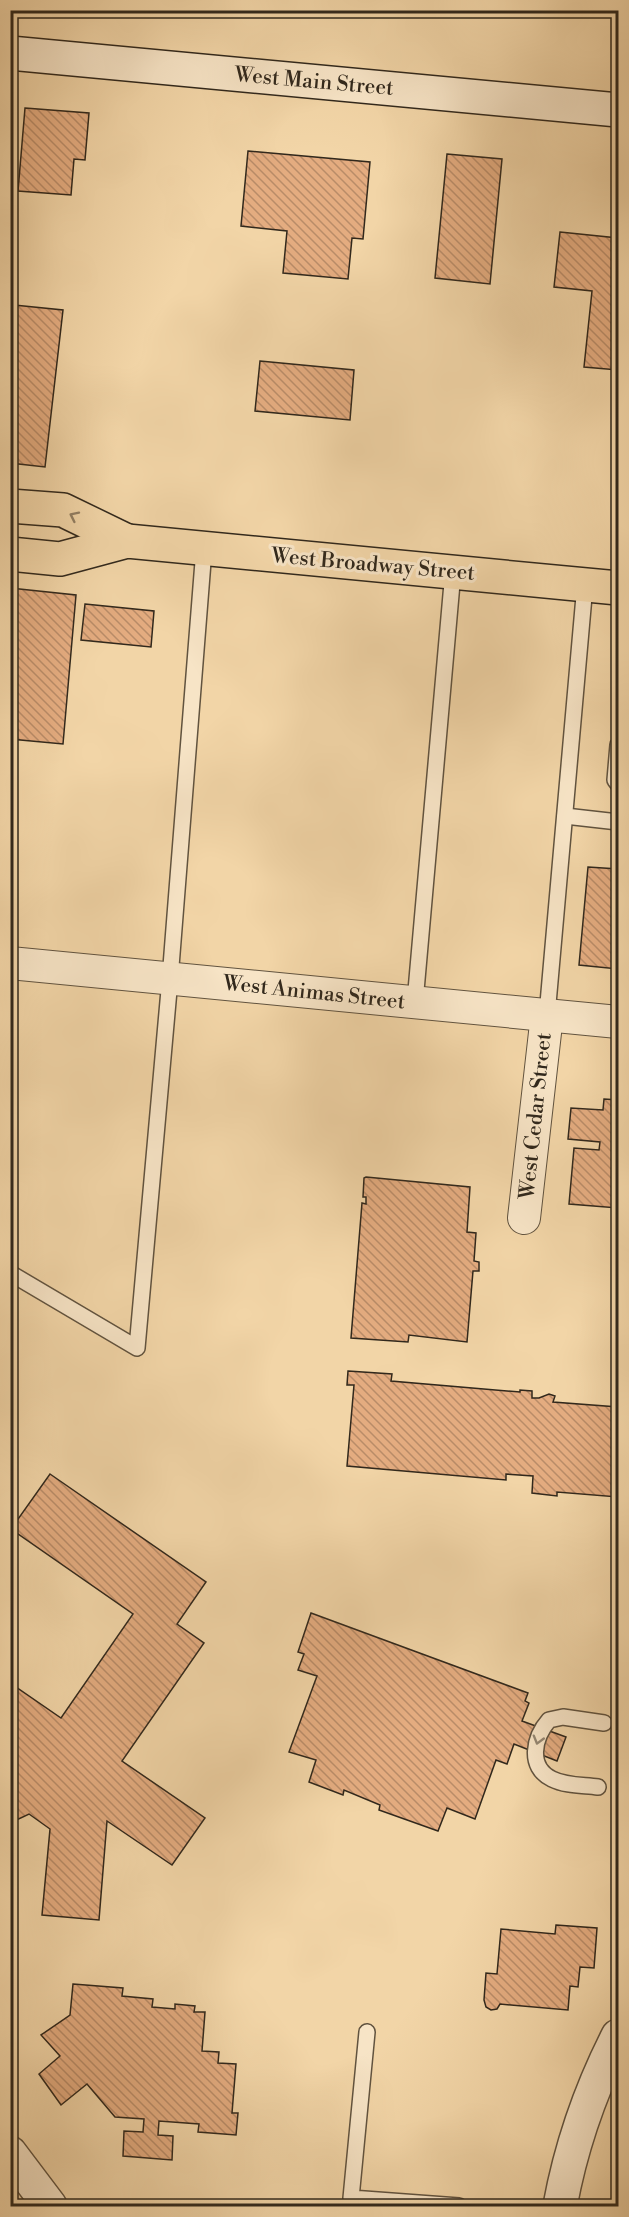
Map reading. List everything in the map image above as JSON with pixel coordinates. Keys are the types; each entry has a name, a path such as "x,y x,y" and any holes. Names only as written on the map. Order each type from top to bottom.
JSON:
{"main road":[{"name":"West Main Street","path":"10,53 618,110"},
{"name":"West Broadway Street","path":"10,506 63,510 127,542"},
{"name":"West Broadway Street","path":"10,554 60,559 127,542 618,588"},
{"path":"560,2206 582,2117 618,2036"},
{"path":"10,2153 50,2206"}],"street":[{"name":"West Animas Street","path":"10,963 618,1022"},
{"name":"West Cedar Street","path":"524,1218 547,1015"}],"lane":[{"path":"10,1273 137,1348 170,979 204,549"},
{"path":"415,1002 453,572"},
{"path":"547,1015 585,585"},
{"path":"618,745 615,780 618,784"},
{"path":"565,816 618,822"},
{"path":"598,1787 568,1784 551,1779 538,1766 535,1752 542,1728 549,1720 562,1717 604,1723"},
{"path":"367,2032 351,2198 459,2206"}],"building":[{"path":"25,108 89,113 85,160 74,159 71,195 18,191"},
{"path":"248,151 370,162 363,239 352,238 348,279 283,273 287,231 241,226"},
{"path":"447,154 502,159 490,284 435,278"},
{"path":"560,232 618,238 618,370 584,367 592,291 554,287"},
{"path":"14,305 63,310 45,467 10,463 10,338"},
{"path":"260,361 354,370 350,420 255,411"},
{"path":"10,588 76,595 63,744 10,739"},
{"path":"85,604 154,611 151,647 81,640"},
{"path":"588,867 618,869 618,969 579,965"},
{"path":"604,1099 618,1100 618,1208 569,1204 574,1148 599,1150 600,1142 568,1139 571,1108 603,1110"},
{"path":"364,1178 470,1187 467,1232 476,1233 474,1261 479,1262 479,1271 473,1271 467,1342 409,1335 408,1342 351,1338 362,1203 366,1204 366,1197 363,1197"},
{"path":"348,1371 392,1374 391,1381 520,1392 520,1390 532,1391 532,1398 549,1394 555,1396 553,1402 618,1407 618,1497 557,1492 557,1496 532,1493 533,1476 506,1474 506,1480 347,1466 354,1385 347,1385"},
{"path":"50,1474 206,1582 177,1624 204,1643 122,1761 205,1818 172,1865 107,1821 99,1920 42,1915 50,1829 29,1814 10,1823 10,1760 16,1757 10,1754 10,1683 61,1718 133,1614 11,1529"},
{"path":"311,1613 528,1693 525,1701 529,1703 522,1721 566,1737 557,1761 514,1744 507,1764 496,1760 475,1819 447,1808 438,1831 379,1810 380,1805 344,1790 343,1795 309,1782 316,1760 289,1752 317,1676 298,1670 304,1654 298,1652"},
{"path":"556,1925 597,1928 594,1968 580,1967 578,1987 570,1986 568,2010 500,2004 497,2009 491,2010 486,2007 484,2000 486,1973 497,1974 501,1929 555,1934"},
{"path":"73,1984 123,1988 122,1996 153,1999 152,2007 175,2009 175,2004 195,2006 194,2012 205,2012 202,2051 219,2052 218,2063 236,2064 232,2113 238,2113 236,2135 198,2132 199,2124 159,2121 158,2135 173,2136 172,2160 123,2156 124,2131 143,2132 144,2119 115,2117 87,2084 61,2105 39,2074 60,2056 41,2035 70,2015"}]}
